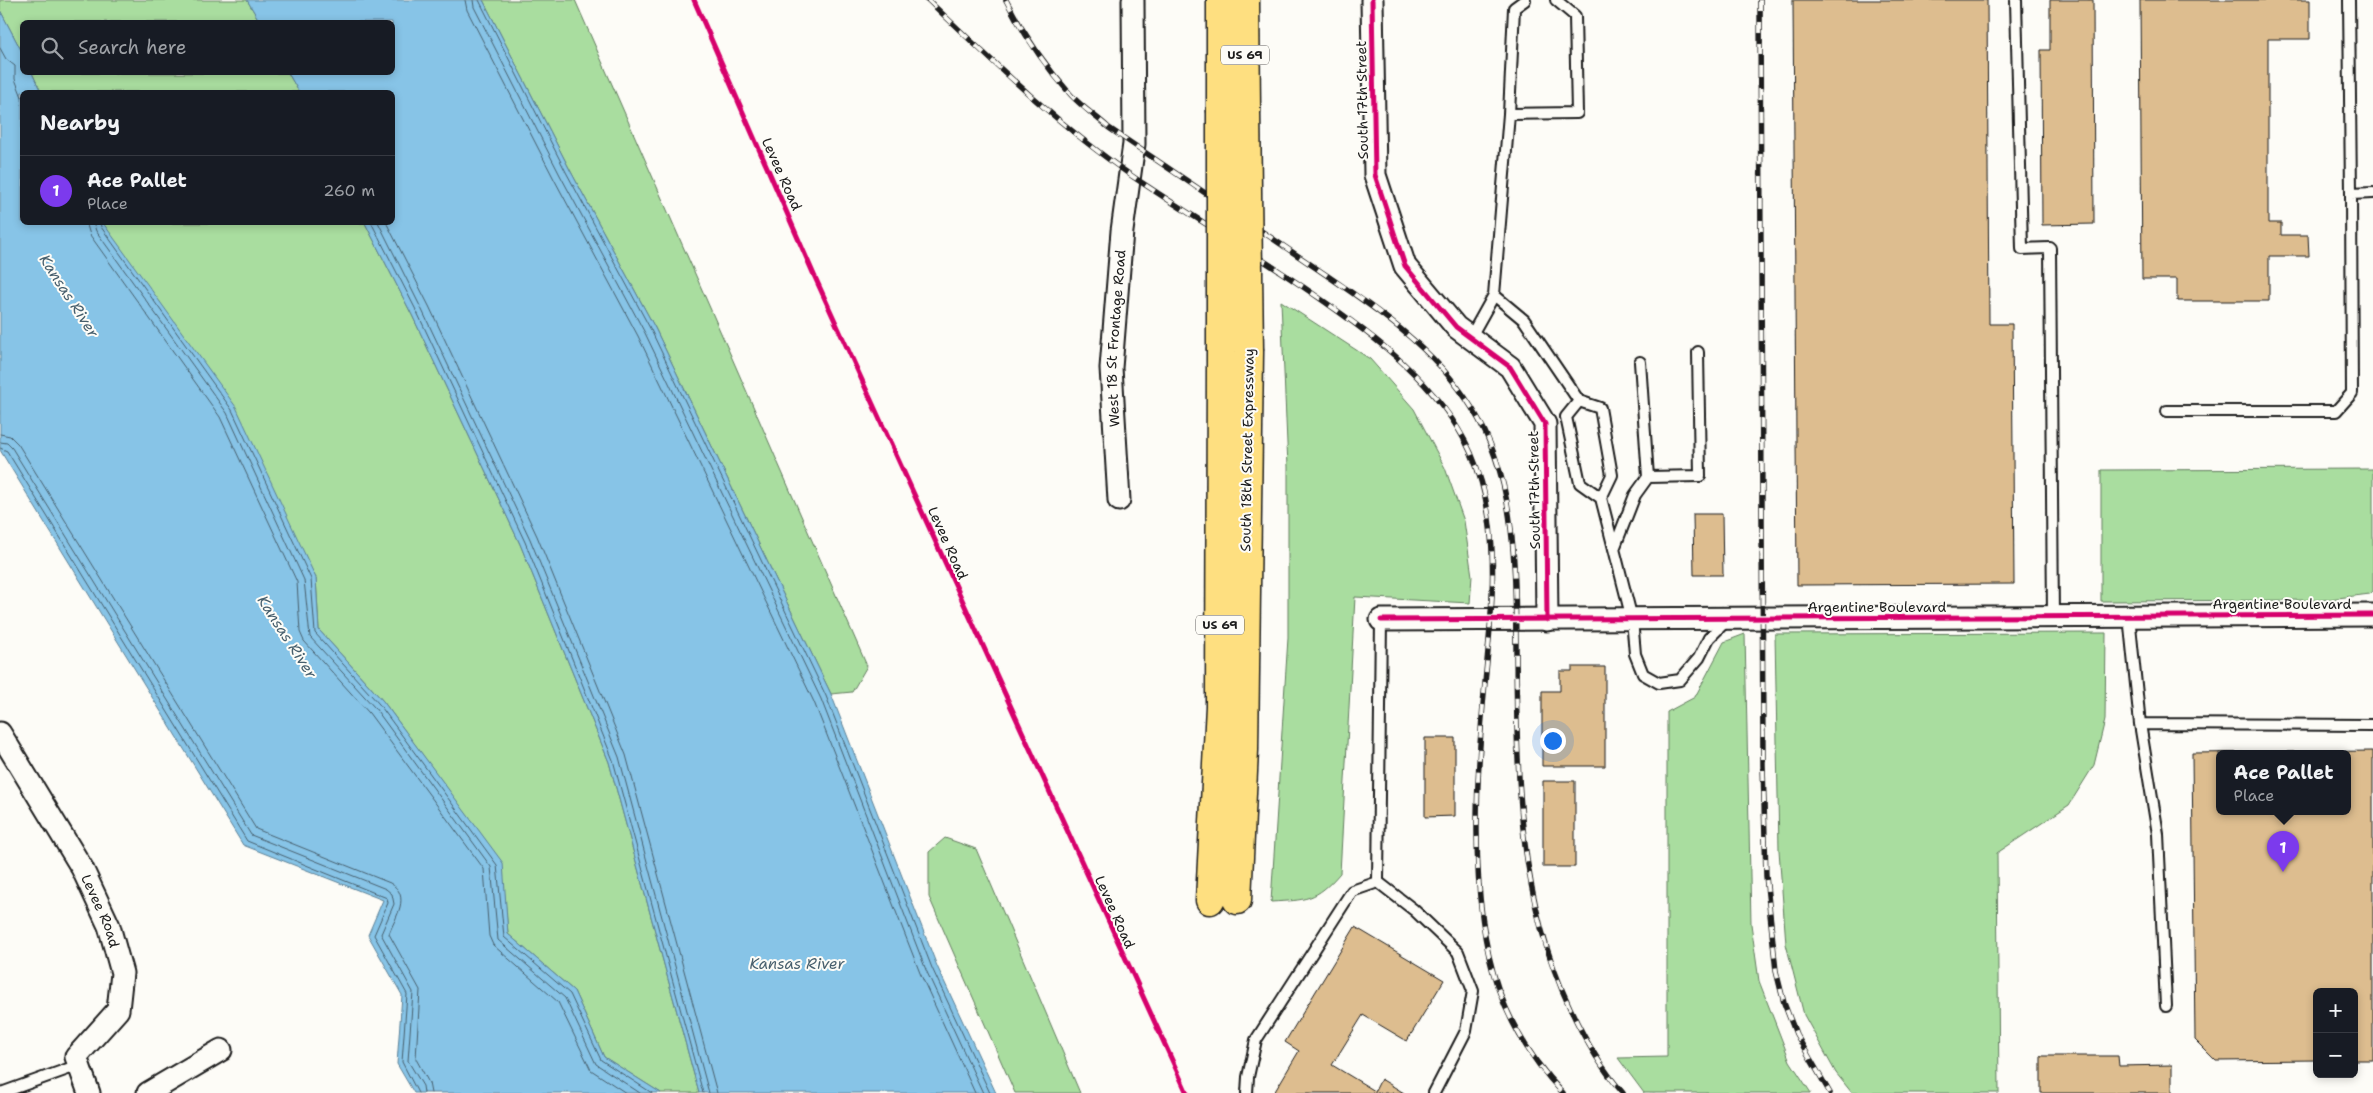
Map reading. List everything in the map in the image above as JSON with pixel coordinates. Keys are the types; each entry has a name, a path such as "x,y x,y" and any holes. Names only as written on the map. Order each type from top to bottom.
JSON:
{"highway":[{"name":"South 18th Street Expressway","path":"1221,0 1233,110 1249,351 1244,740 1237,900"},
{"name":"South 18th Street Expressway","path":"1210,900 1220,706 1221,350 1233,110 1245,0"}],"street":[{"name":"West 18 St Frontage Road","path":"1119,500 1111,368 1122,231 1134,144 1133,0"},
{"name":"South 17th Street","path":"1372,0 1375,175 1405,266 1456,327 1510,367 1545,424 1547,620"},
{"name":"Argentine Boulevard","path":"1381,620 2373,615"},
{"name":"Levee Road","path":"0,733 82,868 109,926 122,973 118,1010 76,1057 79,1065"},
{"path":"148,1093 221,1050"},
{"path":"79,1065 89,1093"}],"lane":[{"path":"1470,338 1494,295 1509,114 1514,8 1525,0"},
{"path":"1509,114 1577,113 1575,16 1556,0"},
{"path":"2016,0 2022,248 2050,248 2053,617"},
{"path":"2167,410 2336,410 2352,393 2349,0"},
{"path":"2351,194 2373,193"},
{"path":"1494,295 1524,320 1579,401 1600,408 1612,475 1601,498 1632,619 1635,654 1643,674 1659,683 1680,680 1698,658 1709,638 1729,619"},
{"path":"1648,477 1700,476 1698,352"},
{"path":"1614,549 1635,495 1648,477 1640,362"},
{"path":"1579,401 1566,417 1580,483 1601,498"},
{"path":"2129,616 2140,724 2158,834 2166,1006"},
{"path":"1378,882 1381,620"},
{"path":"2140,724 2373,726"},
{"path":"1248,1093 1248,1076 1256,1040 1352,891 1378,882"},
{"path":"1378,882 1414,910 1458,952 1473,991 1466,1031 1434,1093"},
{"path":"1,1093 79,1065"}],"green space":[{"path":"0,0 247,0 259,20 20,20 20,48 0,10"},
{"path":"483,0 575,0 867,666 852,692 831,694 655,328 570,170"},
{"path":"33,75 289,75 298,90 40,90"},
{"path":"104,225 366,225 412,315 520,544 609,762 699,1093 661,1093 604,1057 574,991 508,934 502,863 383,701 319,630 316,578"},
{"path":"1281,301 1370,359 1414,409 1445,468 1464,521 1472,576 1470,603 1355,597 1340,873 1324,889 1310,897 1293,901 1271,902 1288,638 1288,467"},
{"path":"2373,469 2373,591 2370,594 2321,600 2101,601 2101,470"},
{"path":"2106,633 2105,720 2094,765 2069,805 1997,853 1999,1093 1852,1093 1836,1073 1804,1015 1786,944 1779,850 1775,634"},
{"path":"1745,634 1751,924 1759,981 1790,1061 1811,1093 1644,1093 1618,1058 1667,1057 1667,712 1695,697 1724,642"},
{"path":"945,838 976,849 1080,1093 1015,1093 929,897 929,852"}],"water":[{"name":"Kansas River","path":"247,0 483,0 570,170 655,328 831,694 937,966 996,1093 699,1093 609,762 520,544 412,315 366,225 395,225 395,90 298,90 289,75 395,75 395,20 259,20"},
{"name":"Kansas River","path":"0,10 20,48 20,75 33,75 40,90 20,90 20,225 104,225 236,407 316,578 319,630 383,701 503,863 508,934 574,991 604,1057 661,1093 414,1093 397,1064 402,995 368,935 383,900 243,845 0,450"}],"building":[{"path":"1793,0 1987,0 1989,324 2012,324 2014,584 1797,585"},
{"path":"2050,0 2093,0 2094,224 2042,225 2041,50 2050,50"},
{"path":"2140,0 2310,0 2310,39 2268,39 2268,223 2281,223 2281,235 2308,235 2309,256 2269,256 2269,301 2177,301 2177,279 2142,279"},
{"path":"1693,514 1722,514 1723,575 1694,575"},
{"path":"1572,667 1605,667 1605,766 1542,766 1542,691 1560,691 1560,671 1572,671"},
{"path":"1425,738 1455,738 1455,816 1425,817"},
{"path":"2351,751 2373,751 2373,1060 2358,1060 2358,988 2313,988 2313,1060 2216,1061 2195,1040 2192,753 2216,753 2216,815 2351,815"},
{"path":"1543,781 1575,781 1575,867 1543,867"},
{"path":"1355,927 1444,980 1407,1041 1363,1015 1332,1065 1375,1091 1381,1079 1404,1093 1274,1093 1299,1051 1285,1042"},
{"path":"2041,1056 2118,1056 2119,1066 2172,1065 2172,1093 2041,1093"}],"railway":[{"path":"928,0 1027,92 1078,136 1154,191 1290,278 1381,344 1423,383 1441,404 1457,428 1471,453 1481,479 1491,533 1491,617 1480,748 1477,832 1478,873 1488,953 1498,988 1510,1017 1533,1057 1563,1093"},
{"path":"1006,0 1020,26 1044,61 1061,84 1080,104 1109,128 1388,318 1434,360 1472,408 1486,435 1497,463 1505,492 1510,522 1515,582 1519,783 1529,875 1539,920 1552,964 1570,1008 1600,1063 1623,1093"},
{"path":"1760,0 1763,765 1766,876 1776,971 1784,1003 1796,1034 1830,1093"}],"cycle path":[{"path":"694,0 814,275 1187,1093"},
{"path":"1372,0 1375,175 1405,266 1456,327 1510,367 1545,424 1547,620"},
{"path":"1381,620 2373,615"}],"place":[{"name":"Ace Pallet","path":"2283,872"}]}
